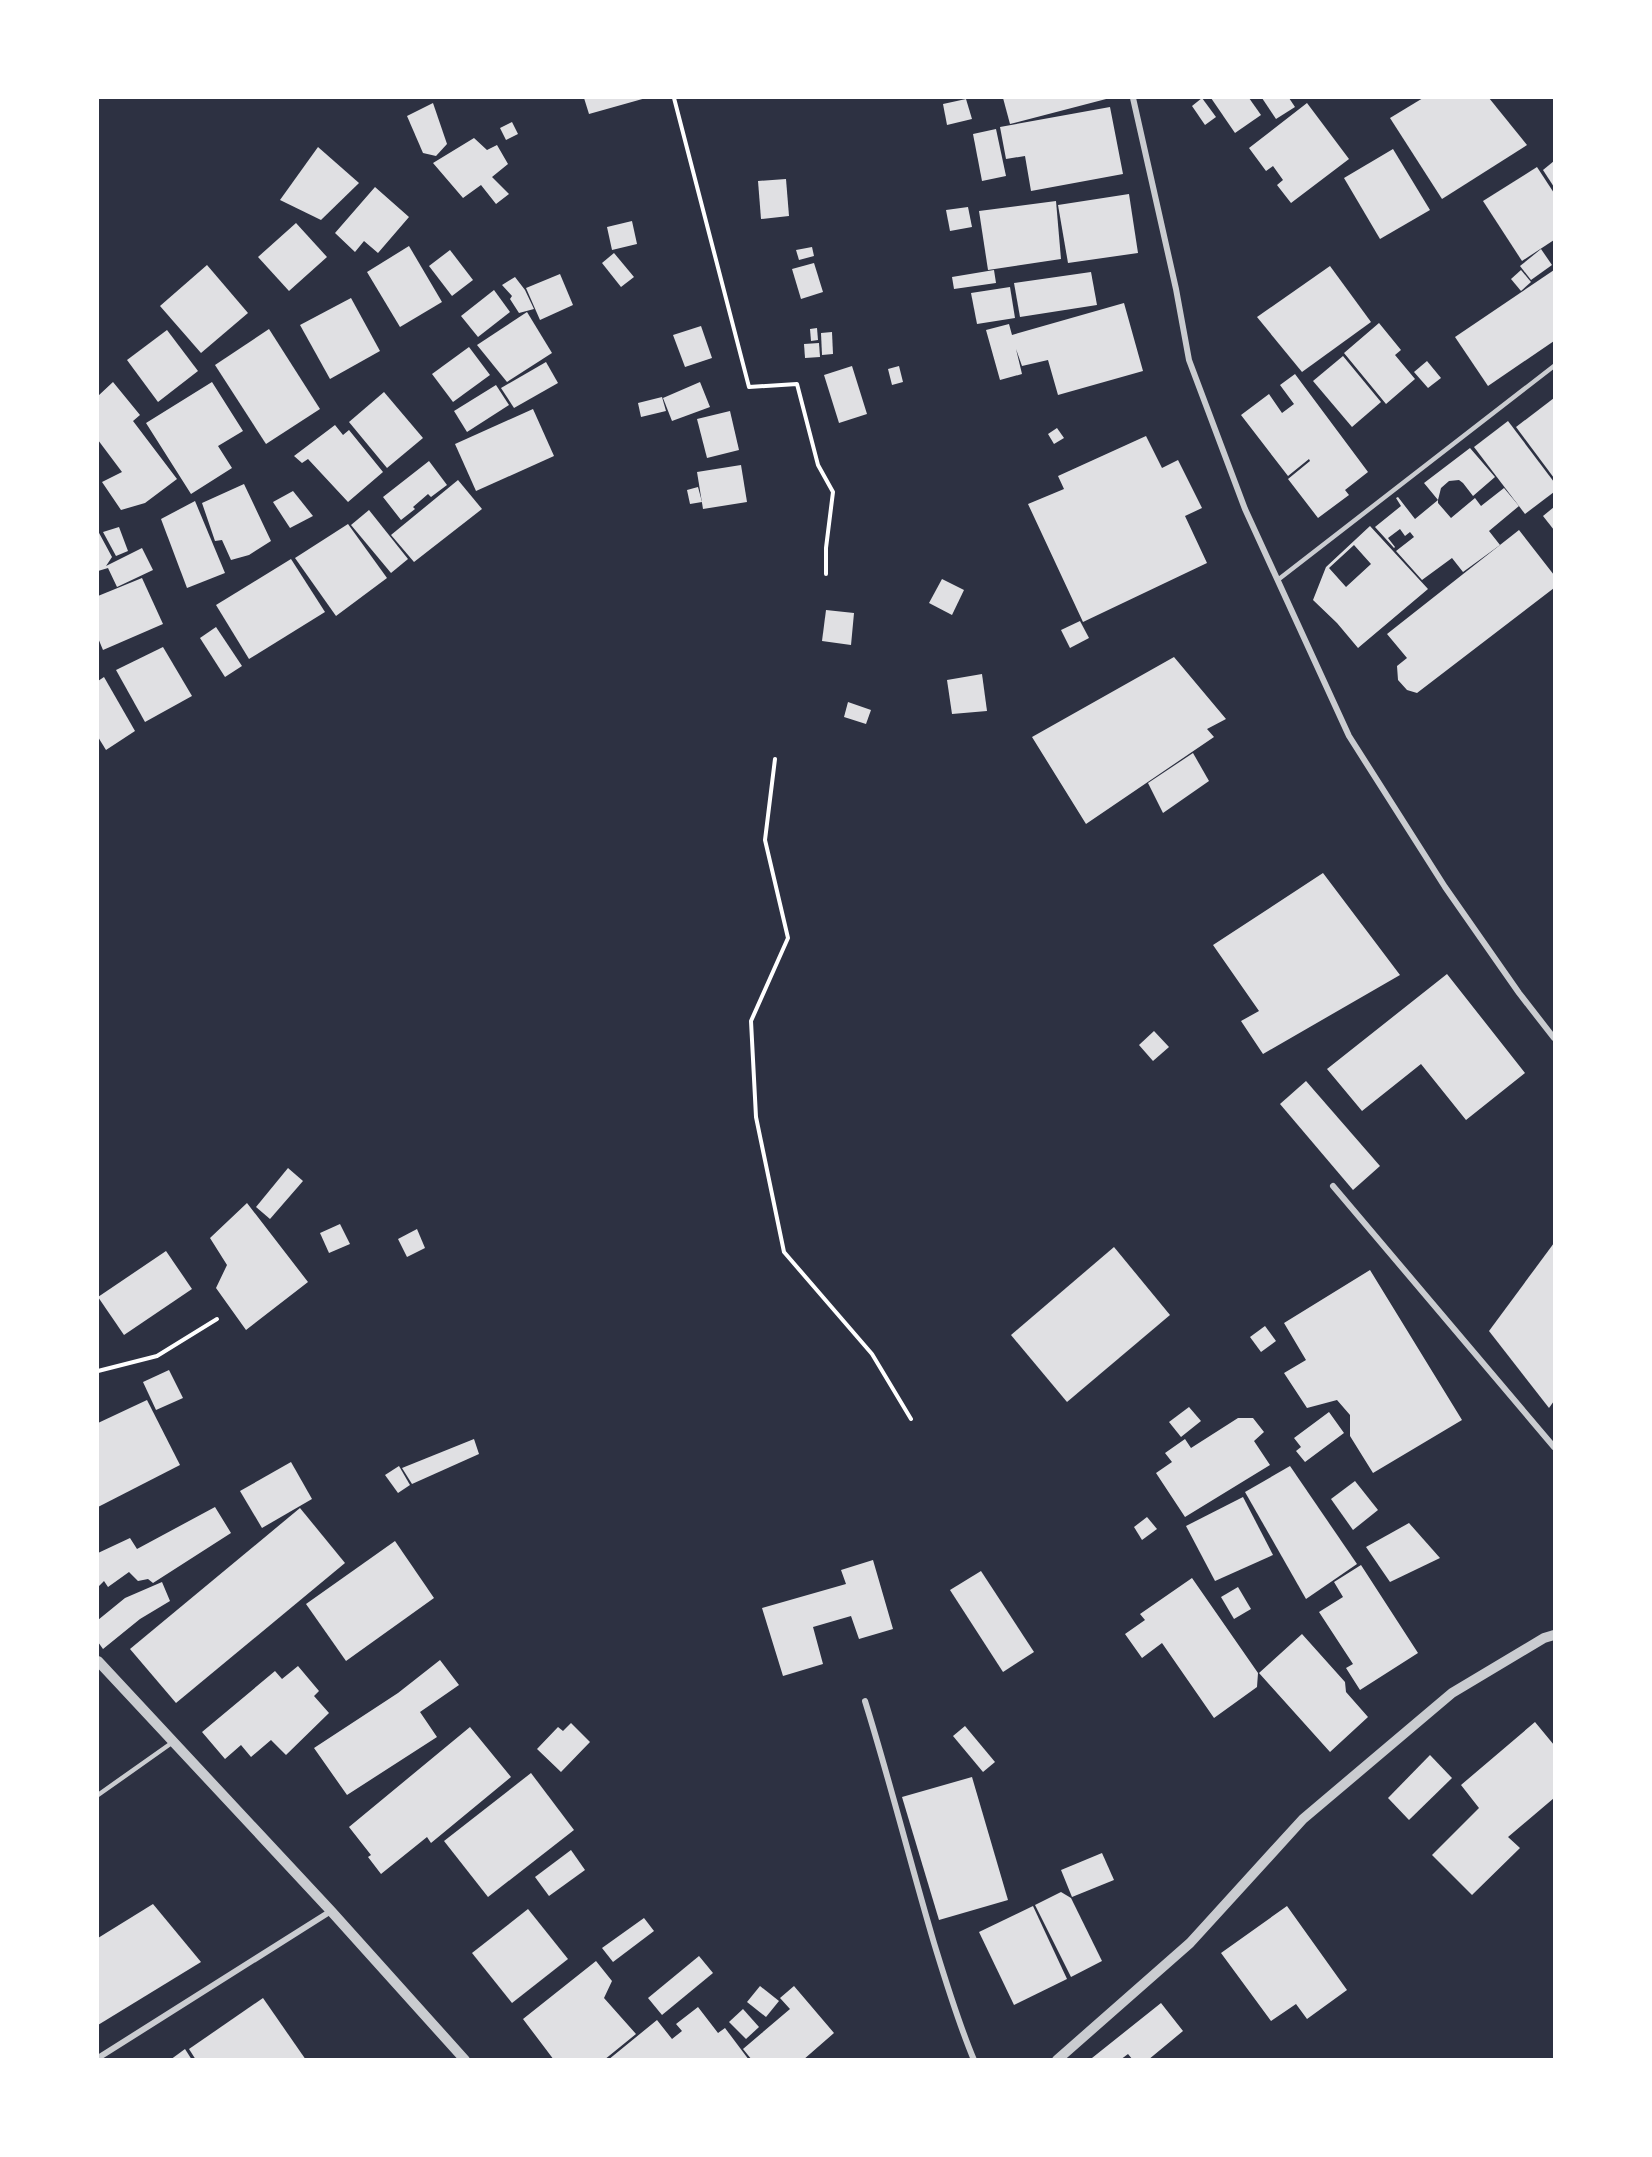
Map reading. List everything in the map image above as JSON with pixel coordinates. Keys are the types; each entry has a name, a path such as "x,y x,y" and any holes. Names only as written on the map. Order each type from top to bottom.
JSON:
{"street":[{"path":"1133,98 1190,360 1245,508 1349,736 1445,888 1519,993 1554,1038"},
{"path":"1333,1186 1554,1447"},
{"path":"1057,2060 1190,1943 1303,1819 1452,1693 1544,1638 1554,1635"},
{"path":"98,1661 331,1911 465,2060"},
{"path":"865,1701 890,1780 910,1862 957,2016 974,2060"},
{"path":"98,2058 331,1911"}],"lane":[{"path":"1279,579 1554,366"},
{"path":"98,1795 174,1742"}],"path":[{"path":"674,98 749,387 797,384 819,465 832,492 826,548 826,574"},
{"path":"776,759 765,840 789,938 751,1021 756,1117 765,1162 784,1252 872,1354 912,1419"},
{"path":"98,1371 157,1356 217,1319"}],"building":[{"path":"584,98 646,98 589,114"},
{"path":"1003,98 1110,98 1010,124"},
{"path":"1202,98 1216,117 1205,125 1192,106"},
{"path":"1211,98 1249,98 1261,115 1235,133"},
{"path":"1262,98 1289,98 1295,107 1276,119"},
{"path":"1423,98 1489,98 1527,145 1442,199 1390,118"},
{"path":"966,99 972,119 947,125 943,104"},
{"path":"433,103 447,144 436,156 423,153 407,116"},
{"path":"1307,103 1349,159 1291,203 1277,185 1283,180 1273,166 1266,171 1249,148"},
{"path":"1110,107 1123,174 1031,191 1025,156 1006,159 1000,127"},
{"path":"512,122 518,134 506,140 500,128"},
{"path":"996,129 1006,176 982,181 973,134"},
{"path":"474,138 487,150 497,145 508,164 492,177 509,194 496,204 481,185 463,198 433,163"},
{"path":"318,147 359,183 321,220 280,200"},
{"path":"1393,149 1430,210 1380,239 1344,178"},
{"path":"1554,161 1554,187 1543,170"},
{"path":"1537,167 1554,193 1554,240 1522,261 1483,201"},
{"path":"786,179 789,216 761,219 758,181"},
{"path":"375,187 409,217 378,253 364,241 355,252 335,233"},
{"path":"1129,194 1138,253 1068,263 1058,205"},
{"path":"1056,201 1061,259 988,270 979,211"},
{"path":"968,207 972,227 950,231 946,210"},
{"path":"632,221 637,244 612,250 607,227"},
{"path":"296,223 327,257 289,291 258,257"},
{"path":"409,246 442,302 400,327 367,272"},
{"path":"812,247 814,256 799,260 796,250"},
{"path":"1541,249 1552,265 1531,280 1520,266"},
{"path":"450,250 473,280 452,296 429,266"},
{"path":"614,253 634,277 621,287 602,263"},
{"path":"814,263 823,292 801,299 792,269"},
{"path":"207,265 248,313 201,353 160,306"},
{"path":"1330,266 1371,322 1302,372 1257,317"},
{"path":"994,270 996,283 954,289 952,277"},
{"path":"1521,270 1531,282 1521,291 1511,279"},
{"path":"1554,270 1554,341 1488,386 1455,337"},
{"path":"1091,272 1097,305 1020,317 1014,283"},
{"path":"560,274 573,305 540,320 526,288"},
{"path":"515,277 525,290 534,309 519,313 510,299 512,296 502,285"},
{"path":"1010,287 1015,318 977,324 971,293"},
{"path":"494,290 510,312 478,337 461,316"},
{"path":"351,298 380,351 330,379 300,325"},
{"path":"1124,303 1143,371 1058,395 1048,360 1022,366 1016,349 1022,374 1000,380 986,330 1009,324 1012,335"},
{"path":"527,312 552,353 507,382 477,345"},
{"path":"1379,323 1401,350 1395,355 1415,379 1386,404 1344,353"},
{"path":"701,326 712,358 685,367 673,335"},
{"path":"817,328 818,340 811,341 810,329"},
{"path":"269,329 320,409 266,444 215,365"},
{"path":"167,330 198,371 158,402 127,360"},
{"path":"832,332 833,354 822,355 821,333"},
{"path":"819,343 820,357 805,358 804,344"},
{"path":"469,347 490,375 453,402 432,374"},
{"path":"1343,356 1381,402 1352,427 1313,381"},
{"path":"1427,361 1441,378 1428,388 1414,372"},
{"path":"546,362 558,383 514,408 501,388"},
{"path":"852,366 867,414 839,423 824,375"},
{"path":"899,366 903,382 892,385 888,369"},
{"path":"1295,374 1368,472 1345,490 1349,495 1318,518 1288,479 1310,461 1309,459 1288,476 1241,415 1269,394 1282,413 1294,404 1280,385"},
{"path":"113,382 140,415 133,421 177,479 145,503 121,510 102,482 122,472 98,440 98,396"},
{"path":"212,382 243,431 218,446 232,468 191,494 146,423"},
{"path":"700,382 710,407 672,421 663,398"},
{"path":"496,385 509,405 467,432 454,411"},
{"path":"384,392 423,438 387,468 349,422"},
{"path":"662,397 666,411 641,417 638,403"},
{"path":"1554,398 1554,478 1516,427"},
{"path":"533,409 554,456 476,491 455,444"},
{"path":"730,411 739,450 707,458 697,419"},
{"path":"1508,421 1554,482 1554,492 1525,514 1474,447"},
{"path":"335,425 343,435 349,430 383,472 348,502 308,459 302,463 294,456"},
{"path":"1057,428 1064,438 1054,444 1048,434"},
{"path":"1146,436 1162,468 1178,460 1202,508 1185,516 1207,563 1083,622 1028,504 1064,489 1058,476"},
{"path":"1470,448 1495,477 1473,496 1459,480 1449,481 1441,488 1438,500 1424,483"},
{"path":"429,461 447,485 431,497 428,494 401,520 383,497"},
{"path":"741,465 747,502 703,509 697,472"},
{"path":"458,480 482,509 414,562 391,535"},
{"path":"244,484 271,541 249,555 231,560 222,540 215,541 202,503"},
{"path":"698,487 702,502 690,504 687,490"},
{"path":"1504,488 1519,506 1489,531 1500,545 1463,572 1452,558 1422,580 1396,551 1414,537 1410,532 1405,536 1400,529 1388,538 1394,548 1375,527 1401,506 1396,498 1398,497 1415,519 1438,500 1451,518 1475,498 1481,506"},
{"path":"293,491 313,516 290,528 273,502"},
{"path":"195,501 225,573 187,588 161,519"},
{"path":"1554,507 1554,530 1543,516"},
{"path":"369,510 408,559 391,573 351,525"},
{"path":"348,524 387,578 336,616 295,558"},
{"path":"1370,526 1428,589 1358,648 1313,600 1326,567","holes":["1354,545 1371,564 1346,587 1329,568"]},
{"path":"119,527 128,551 116,556 103,532"},
{"path":"1519,530 1554,575 1554,588 1417,693 1407,690 1398,680 1397,666 1407,658 1387,634"},
{"path":"98,531 112,557 106,566 142,548 153,570 117,587 108,568 98,571"},
{"path":"291,559 325,612 249,659 216,605"},
{"path":"142,578 163,624 103,650 98,638 98,596"},
{"path":"942,579 964,590 952,615 929,603"},
{"path":"826,610 854,613 851,645 822,641"},
{"path":"1080,621 1089,638 1070,648 1061,630"},
{"path":"216,627 242,666 225,677 200,638"},
{"path":"163,647 192,696 145,722 116,670"},
{"path":"1174,657 1226,719 1207,729 1214,737 1086,824 1032,737"},
{"path":"982,674 987,711 952,714 947,680"},
{"path":"104,677 135,731 106,750 98,737 98,681"},
{"path":"848,702 871,710 866,724 844,717"},
{"path":"1193,753 1209,781 1163,813 1148,783"},
{"path":"1323,873 1400,975 1263,1054 1241,1021 1259,1011 1213,945"},
{"path":"1447,974 1525,1073 1466,1120 1421,1064 1362,1111 1327,1069"},
{"path":"1154,1031 1169,1047 1153,1061 1139,1045"},
{"path":"1306,1081 1380,1166 1353,1190 1280,1104"},
{"path":"288,1168 303,1181 270,1219 256,1207"},
{"path":"247,1203 308,1282 246,1330 216,1288 227,1265 210,1238"},
{"path":"340,1224 350,1244 329,1253 320,1233"},
{"path":"417,1229 425,1248 407,1257 398,1239"},
{"path":"1554,1243 1554,1401 1549,1408 1489,1331"},
{"path":"1114,1247 1170,1315 1067,1402 1011,1335"},
{"path":"166,1251 192,1289 124,1335 98,1297"},
{"path":"1370,1270 1462,1420 1373,1473 1350,1436 1350,1415 1337,1400 1307,1408 1284,1373 1306,1360 1284,1323"},
{"path":"1265,1326 1276,1341 1261,1352 1250,1337"},
{"path":"169,1370 183,1398 156,1410 143,1382"},
{"path":"147,1400 180,1465 98,1507 98,1423"},
{"path":"1189,1407 1201,1421 1181,1437 1169,1422"},
{"path":"1329,1412 1344,1433 1305,1462 1296,1451 1301,1447 1294,1438"},
{"path":"1238,1418 1253,1418 1264,1432 1254,1441 1270,1465 1185,1517 1156,1473 1172,1462 1165,1453 1185,1439 1191,1448"},
{"path":"474,1439 479,1454 412,1484 402,1468"},
{"path":"291,1462 312,1499 262,1528 240,1491"},
{"path":"399,1466 410,1485 398,1493 385,1475"},
{"path":"1290,1466 1357,1564 1306,1599 1245,1492"},
{"path":"1355,1481 1378,1510 1353,1530 1331,1499"},
{"path":"1243,1497 1273,1555 1215,1581 1186,1526"},
{"path":"215,1507 231,1533 153,1583 148,1579 138,1581 129,1572 108,1587 104,1581 98,1587 98,1553 130,1538 137,1549"},
{"path":"300,1508 345,1563 176,1703 130,1649"},
{"path":"1147,1517 1157,1529 1142,1540 1134,1527"},
{"path":"1409,1523 1440,1558 1390,1582 1366,1547"},
{"path":"395,1541 434,1598 346,1661 306,1604"},
{"path":"873,1560 893,1629 859,1639 851,1616 813,1627 823,1664 783,1676 762,1608 846,1584 841,1570"},
{"path":"1361,1565 1418,1653 1360,1690 1346,1668 1353,1664 1319,1612 1343,1597 1334,1582"},
{"path":"981,1571 1034,1652 1003,1672 950,1590"},
{"path":"1192,1578 1258,1673 1257,1687 1214,1718 1162,1643 1142,1658 1125,1634 1145,1620 1140,1614"},
{"path":"162,1582 170,1601 140,1619 103,1649 98,1642 98,1620 125,1598"},
{"path":"1238,1587 1251,1609 1234,1619 1221,1597"},
{"path":"1302,1634 1345,1682 1346,1692 1368,1717 1330,1752 1259,1673"},
{"path":"440,1660 459,1685 420,1712 437,1737 347,1795 314,1748 398,1693"},
{"path":"298,1666 319,1691 314,1696 329,1713 286,1755 271,1740 251,1757 241,1745 225,1759 202,1732 275,1671 282,1679"},
{"path":"1535,1722 1554,1745 1554,1798 1508,1837 1520,1848 1472,1895 1432,1855 1479,1808 1461,1785"},
{"path":"571,1723 590,1742 561,1772 537,1749 558,1727 563,1731"},
{"path":"965,1726 995,1762 983,1772 953,1736"},
{"path":"470,1727 511,1777 431,1843 427,1837 381,1874 368,1857 371,1855 349,1827"},
{"path":"1430,1755 1452,1778 1409,1820 1388,1798"},
{"path":"531,1773 574,1830 488,1897 444,1841"},
{"path":"972,1777 1008,1900 939,1920 902,1797"},
{"path":"571,1850 585,1870 549,1896 535,1877"},
{"path":"1102,1853 1114,1880 1072,1897 1061,1870"},
{"path":"1061,1892 1071,1898 1102,1961 1071,1977 1035,1905"},
{"path":"153,1904 201,1962 98,2025 98,1938"},
{"path":"1033,1906 1067,1979 1014,2005 979,1932"},
{"path":"1287,1906 1347,1990 1307,2019 1296,2004 1271,2021 1221,1953"},
{"path":"528,1909 568,1959 512,2003 472,1953"},
{"path":"644,1918 654,1931 613,1962 602,1948"},
{"path":"699,1956 713,1973 662,2015 648,1998"},
{"path":"596,1961 612,1981 604,1998 636,2034 604,2060 554,2060 523,2019"},
{"path":"760,1986 779,2001 766,2017 747,2002"},
{"path":"794,1986 834,2033 803,2060 752,2060 743,2049 790,2009 780,1998"},
{"path":"263,1998 306,2060 196,2060 189,2049"},
{"path":"1161,2003 1183,2031 1148,2060 1133,2060 1128,2054 1120,2060 1093,2060 1092,2058"},
{"path":"698,2007 718,2033 725,2028 749,2060 608,2060 657,2020 672,2039 682,2031 676,2024"},
{"path":"743,2009 759,2027 746,2039 729,2022"},
{"path":"185,2049 192,2060 170,2060"}]}
